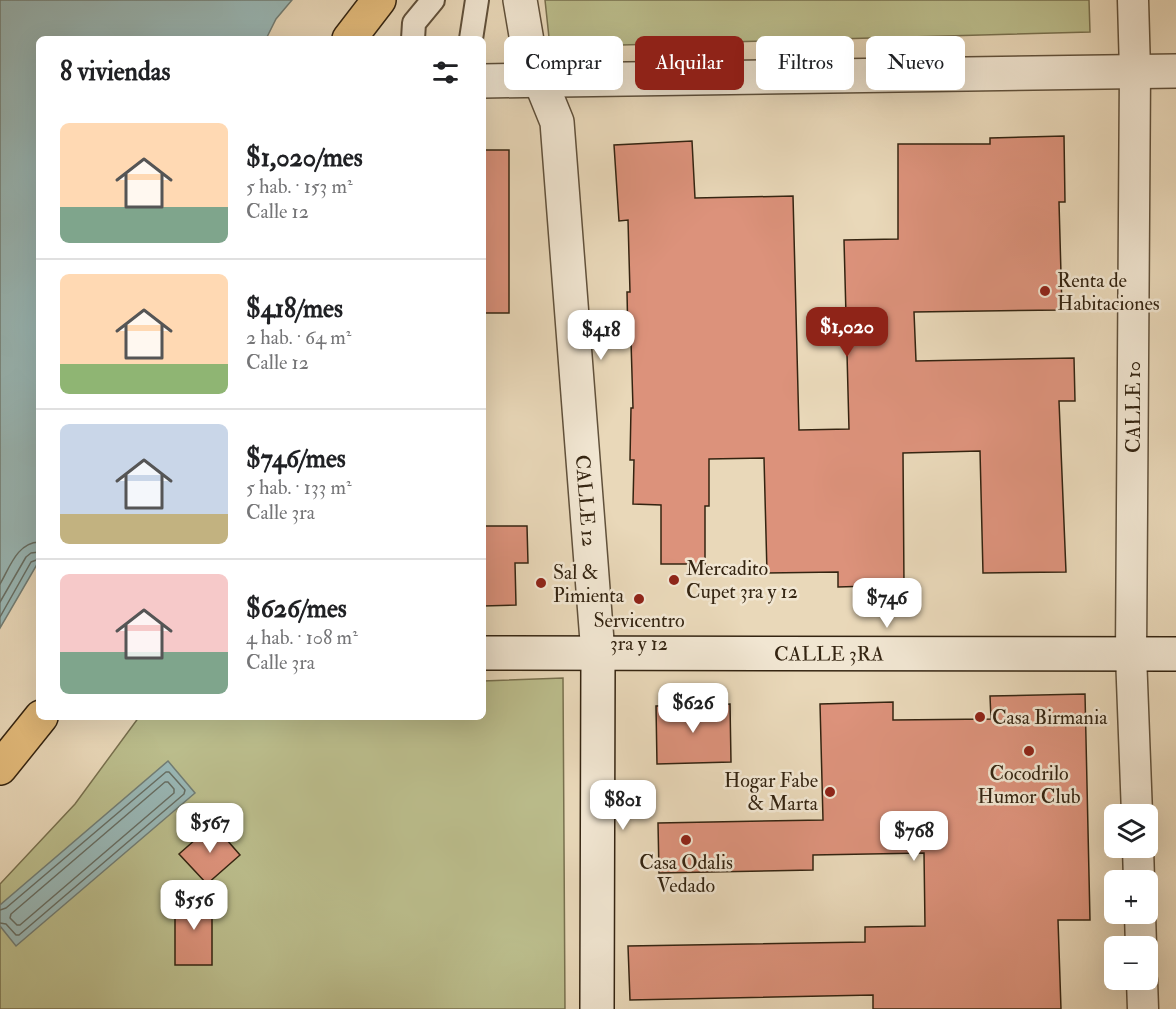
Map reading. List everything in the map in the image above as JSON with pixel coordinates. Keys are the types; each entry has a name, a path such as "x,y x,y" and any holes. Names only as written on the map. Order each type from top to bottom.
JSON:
{"highway":[{"path":"351,36 379,0"},
{"path":"0,768 39,720"}],"street":[{"path":"413,36 414,23 433,0"},
{"path":"471,36 477,0"},
{"name":"CALLE 12","path":"520,0 526,36"},
{"name":"CALLE 10","path":"1133,0 1135,71 1131,655 1137,804"},
{"path":"623,80 1176,71"},
{"path":"486,81 504,81"},
{"name":"CALLE 12","path":"545,90 557,122 598,654 597,1009"},
{"name":"CALLE 3RA","path":"486,653 1176,654"},
{"path":"1142,990 1143,1009"}],"green space":[{"path":"545,0 1089,0 1090,32 866,36 866,38 854,39 854,36 756,36 756,41 744,42 744,36 635,36 635,45 623,45 623,36 549,36"},
{"path":"563,678 565,1009 0,1009 0,884 75,804 137,720 486,720 486,681"}],"water":[{"path":"0,0 292,0 276,19 268,36 36,36 36,566 0,628"},
{"path":"168,761 195,793 16,946 0,926 0,905"}],"building":[{"path":"1064,136 1065,202 1059,202 1062,310 914,312 916,361 1074,358 1075,401 1059,401 1066,572 983,573 980,451 903,453 904,585 838,587 838,572 767,573 764,458 709,459 709,506 705,506 705,564 661,564 661,505 633,504 634,460 630,460 631,408 633,408 627,292 630,292 628,220 619,221 614,145 692,141 695,198 793,196 799,430 849,429 844,240 898,239 898,144 990,144 990,138"},
{"path":"486,150 509,150 509,313 486,313"},
{"path":"486,526 527,526 528,563 515,563 516,605 486,606"},
{"path":"1085,694 1090,920 1058,920 1061,1009 873,1009 873,995 630,1000 628,946 865,942 865,927 925,926 924,853 813,855 813,870 659,873 658,823 823,820 820,704 893,702 893,720 991,719 990,696"},
{"path":"730,704 731,762 657,764 656,706"},
{"path":"213,824 240,855 207,884 179,854"},
{"path":"175,897 212,897 212,965 175,965"}],"place":[{"name":"Renta de Habitaciones","path":"1045,291"},
{"name":"Mercadito Cupet 3ra y 12","path":"674,580"},
{"name":"Sal & Pimienta","path":"541,583"},
{"name":"Servicentro 3ra y 12","path":"639,599"},
{"name":"Casa Birmania","path":"980,717"},
{"name":"Cocodrilo Humor Club","path":"1029,751"},
{"name":"Hogar Fabe & Marta","path":"830,792"},
{"name":"Casa Odalis Vedado","path":"686,840"}]}
